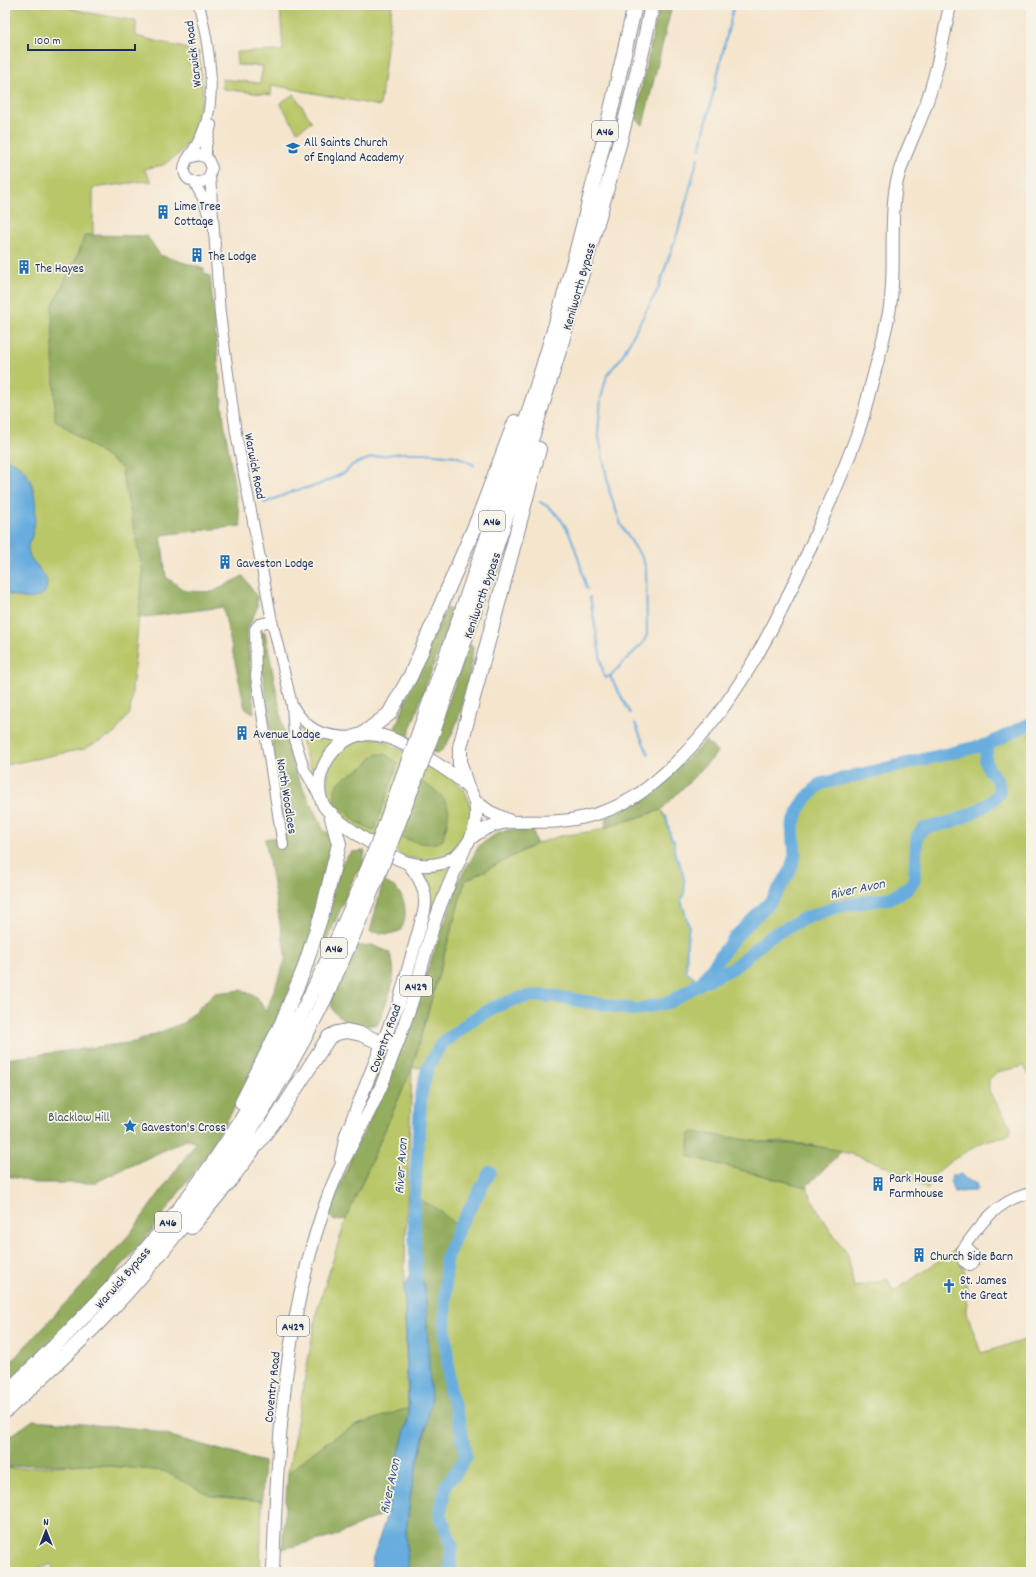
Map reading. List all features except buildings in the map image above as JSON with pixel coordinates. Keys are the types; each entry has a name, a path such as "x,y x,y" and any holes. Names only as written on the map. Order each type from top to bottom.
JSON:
{"highway":[{"name":"Kenilworth Bypass","path":"426,732 575,257 635,5"},
{"name":"Kenilworth Bypass","path":"296,1054 350,945 372,874 519,482 605,195 645,39 652,5"},
{"path":"466,785 460,764 460,747 605,195"},
{"path":"357,736 385,719 393,710 414,669 478,519 538,358 559,308"},
{"path":"184,1201 237,1112 264,1061 282,1023 304,969 323,910 338,854 339,838 331,814"},
{"name":"Kenilworth Bypass","path":"297,1023 372,874"},
{"name":"Warwick Bypass","path":"5,1394 92,1311 160,1233 255,1099 297,1023"},
{"name":"A46","path":"99,1322 136,1289 157,1267 218,1195 278,1116 329,1037 337,1033 347,1031 361,1034 384,1044"},
{"path":"384,1044 398,1040"},
{"name":"Warwick Bypass","path":"5,1411 99,1322 191,1214 251,1127 296,1054"}],"main road":[{"path":"510,821 490,812 475,801 466,785 448,771 391,738 357,736 336,748 326,763 321,781 322,801 331,814 355,832 408,863 425,866 439,863 455,856 490,825 510,821 555,822 591,816 620,805 647,788 679,758 722,708 750,667 777,620 800,573 860,428 890,306 893,276 893,213 896,186 902,162 924,111 931,88 950,5"},
{"path":"468,843 476,822 475,801"},
{"name":"Coventry Road","path":"340,1164 371,1109 412,1001 435,921 468,843"},
{"name":"Coventry Road","path":"273,1572 280,1425 289,1351 298,1305 317,1227 340,1164 348,1129 384,1044 408,975 425,907 426,897 422,883 408,863"}],"street":[{"name":"Warwick Road","path":"199,5 208,60 212,121 206,146 206,157"},
{"name":"Warwick Road","path":"189,158 204,130 210,100"},
{"path":"197,154 206,157 212,166 210,176 202,182 194,182 189,180 184,172 184,165 189,158 197,154"},
{"name":"Warwick Road","path":"210,176 220,314 231,403 272,621 292,705 294,736 300,758 306,772 322,801"},
{"name":"Warwick Road","path":"194,182 203,198 213,230"},
{"name":"North Woodloes","path":"272,621 259,624 255,629 255,664 282,845"},
{"name":"Warwick Road","path":"292,705 301,719 315,731 328,736 357,736"},
{"path":"965,1246 978,1228 999,1207 1017,1196 1031,1193"}],"green space":[{"path":"5,5 59,5 89,13 136,21 136,36 199,52 203,97 194,131 180,153 163,165 144,169 152,182 146,181 93,188 93,235 85,235 79,252 55,420 121,467 143,572 130,713 114,734 84,749 5,765"},
{"path":"280,5 392,5 380,106 272,85 271,95 223,89 222,79 260,83 263,66 237,65 236,52 283,51"},
{"path":"659,5 672,5 643,125 635,119"},
{"path":"294,94 312,122 297,131 280,103"},
{"path":"85,235 147,236 160,255 204,269 204,273 210,276 224,422 241,526 161,535 166,577 185,591 213,592 243,576 257,597 257,608 247,631 254,713 245,708 223,607 138,618 143,572 121,467 55,420 52,307 79,252"},
{"path":"447,608 453,611 406,741 397,736 395,728 430,642"},
{"name":"Blacklow Hill","path":"262,631 265,632 287,746 296,774 323,829 332,836 332,857 303,960 247,1086 209,1151 149,1234 82,1312 5,1388 5,1368 129,1235 195,1144 192,1140 188,1139 94,1183 35,1183 5,1175 5,1059 135,1042 183,1023 215,993 241,990 257,997 266,1012 286,958 265,839 285,836 260,652 260,634"},
{"path":"469,643 473,646 471,669 457,722 453,733 443,749 437,753 431,752"},
{"path":"296,721 337,740 316,780 305,754"},
{"path":"1031,723 1031,1073 1028,1074 1024,1066 997,1072 989,1080 989,1091 1011,1127 1010,1135 985,1141 952,1160 934,1175 927,1190 912,1179 893,1169 872,1161 826,1148 803,1144 763,1142 735,1146 688,1156 806,1187 821,1216 848,1255 854,1287 888,1279 893,1292 956,1249 966,1276 967,1313 981,1353 1031,1338 1031,1572 450,1572 452,1545 440,1514 446,1485 466,1457 460,1424 450,1391 445,1326 446,1258 452,1243 425,1203 414,1196 421,1094 428,1067 412,1068 465,881 536,844 560,836 595,831 661,810 664,814 670,835 674,841 674,852 682,870 685,883 684,895 681,900 689,926 686,971 701,983 734,938 770,902 789,874 795,856 793,825 802,803 820,784 989,744"},
{"path":"365,738 379,738 452,777 465,791 472,811 466,838 454,852 434,861 407,858 348,822 335,811 328,797 328,772 336,755 346,746"},
{"path":"706,740 717,752 711,760 661,810 605,828 607,817 636,802 660,784"},
{"path":"376,754 385,754 398,763 374,831 357,822 335,803 335,790 337,785 344,778 362,768"},
{"path":"420,781 441,795 445,800 449,811 443,840 437,842 426,844 399,837"},
{"path":"533,828 536,844 465,881 412,1068 346,1219 334,1221 329,1214 351,1158 390,1077 460,878 479,846 500,831"},
{"path":"365,851 362,870 355,875 326,943 318,938 342,863 351,852"},
{"path":"455,861 398,1021 393,1031 425,924 418,870"},
{"path":"383,881 398,891 402,896 405,908 403,926 400,931 389,934 370,932"},
{"path":"372,945 389,952 392,961 393,979 378,1024 358,1025 341,1019 334,1012 331,1006 332,996 334,989 358,946"},
{"path":"385,1052 388,1055 360,1117 348,1137"},
{"path":"412,1068 404,1287 408,1408 354,1426 324,1444 288,1473 317,1310 346,1219"},
{"path":"693,1132 763,1142 810,1145 842,1151 806,1187 688,1156 690,1134"},
{"path":"414,1196 438,1209 459,1228 446,1258 445,1326 450,1391 460,1424 466,1457 446,1485 440,1514 452,1545 450,1572 408,1572 406,1531 411,1491 426,1429 425,1288 415,1262"},
{"path":"408,1408 409,1415 397,1461 388,1512 332,1537 282,1549 288,1473 324,1444 354,1426"},
{"path":"33,1420 145,1429 264,1462 262,1501 211,1496 164,1471 89,1464 26,1465 5,1468 5,1440"},
{"path":"89,1464 164,1471 211,1496 262,1501 260,1572 53,1572 52,1564 22,1572 5,1572 5,1469"}],"water":[{"path":"5,459 16,463 24,471 34,490 34,525 28,548 31,558 47,581 46,590 42,595 37,597 17,597 5,592"},
{"path":"961,1174 966,1179 976,1183 977,1189 975,1191 954,1192 950,1180 952,1176"},
{"path":"415,1262 425,1288 431,1404 411,1491 406,1531 408,1572 371,1572 373,1557 388,1512 397,1461 409,1415 404,1287"}],"waterway":[{"path":"700,149 734,5"},
{"path":"610,676 643,643 647,635 646,568 642,558 622,527 610,493 598,433 601,398 607,375 621,358 658,289 678,231 698,158"},
{"path":"264,503 294,491 318,485 346,472 352,465 373,457 400,453 425,453 456,456 474,465"},
{"path":"540,502 551,509 559,518 572,539 587,589"},
{"path":"590,597 605,678 610,676 630,713"},
{"path":"635,723 648,754"},
{"name":"River Avon","path":"701,983 734,938 770,902 789,874 795,856 793,825 802,803 820,784 989,744 1031,723"},
{"name":"River Avon","path":"416,1280 414,1207 421,1094 428,1067 441,1044 475,1018 495,1007 515,999 533,996 553,996 635,1010 670,1002 701,983 733,968 769,937 803,919 836,907 890,898 908,888 914,881 917,836 924,828 944,824 964,817 984,807 999,794 997,781 988,768 986,762 986,754 989,744"},
{"path":"666,816 671,838 674,841 674,852 682,870 685,883 684,895 681,900 689,926 686,971 701,983"},
{"path":"450,1572 452,1545 440,1514 446,1485 466,1457 460,1424 450,1391 445,1326 446,1258 459,1228 490,1172"}],"place":[{"name":"All Saints Church of England Academy","path":"293,148"},
{"name":"Lime Tree Cottage","path":"163,212"},
{"name":"The Lodge","path":"197,255"},
{"name":"The Hayes","path":"24,267"},
{"name":"Gaveston Lodge","path":"225,562"},
{"name":"Avenue Lodge","path":"242,733"},
{"name":"Gaveston's Cross","path":"130,1126"},
{"name":"Park House Farmhouse","path":"878,1184"},
{"name":"Church Side Barn","path":"919,1255"},
{"name":"St. James the Great","path":"949,1286"}]}
